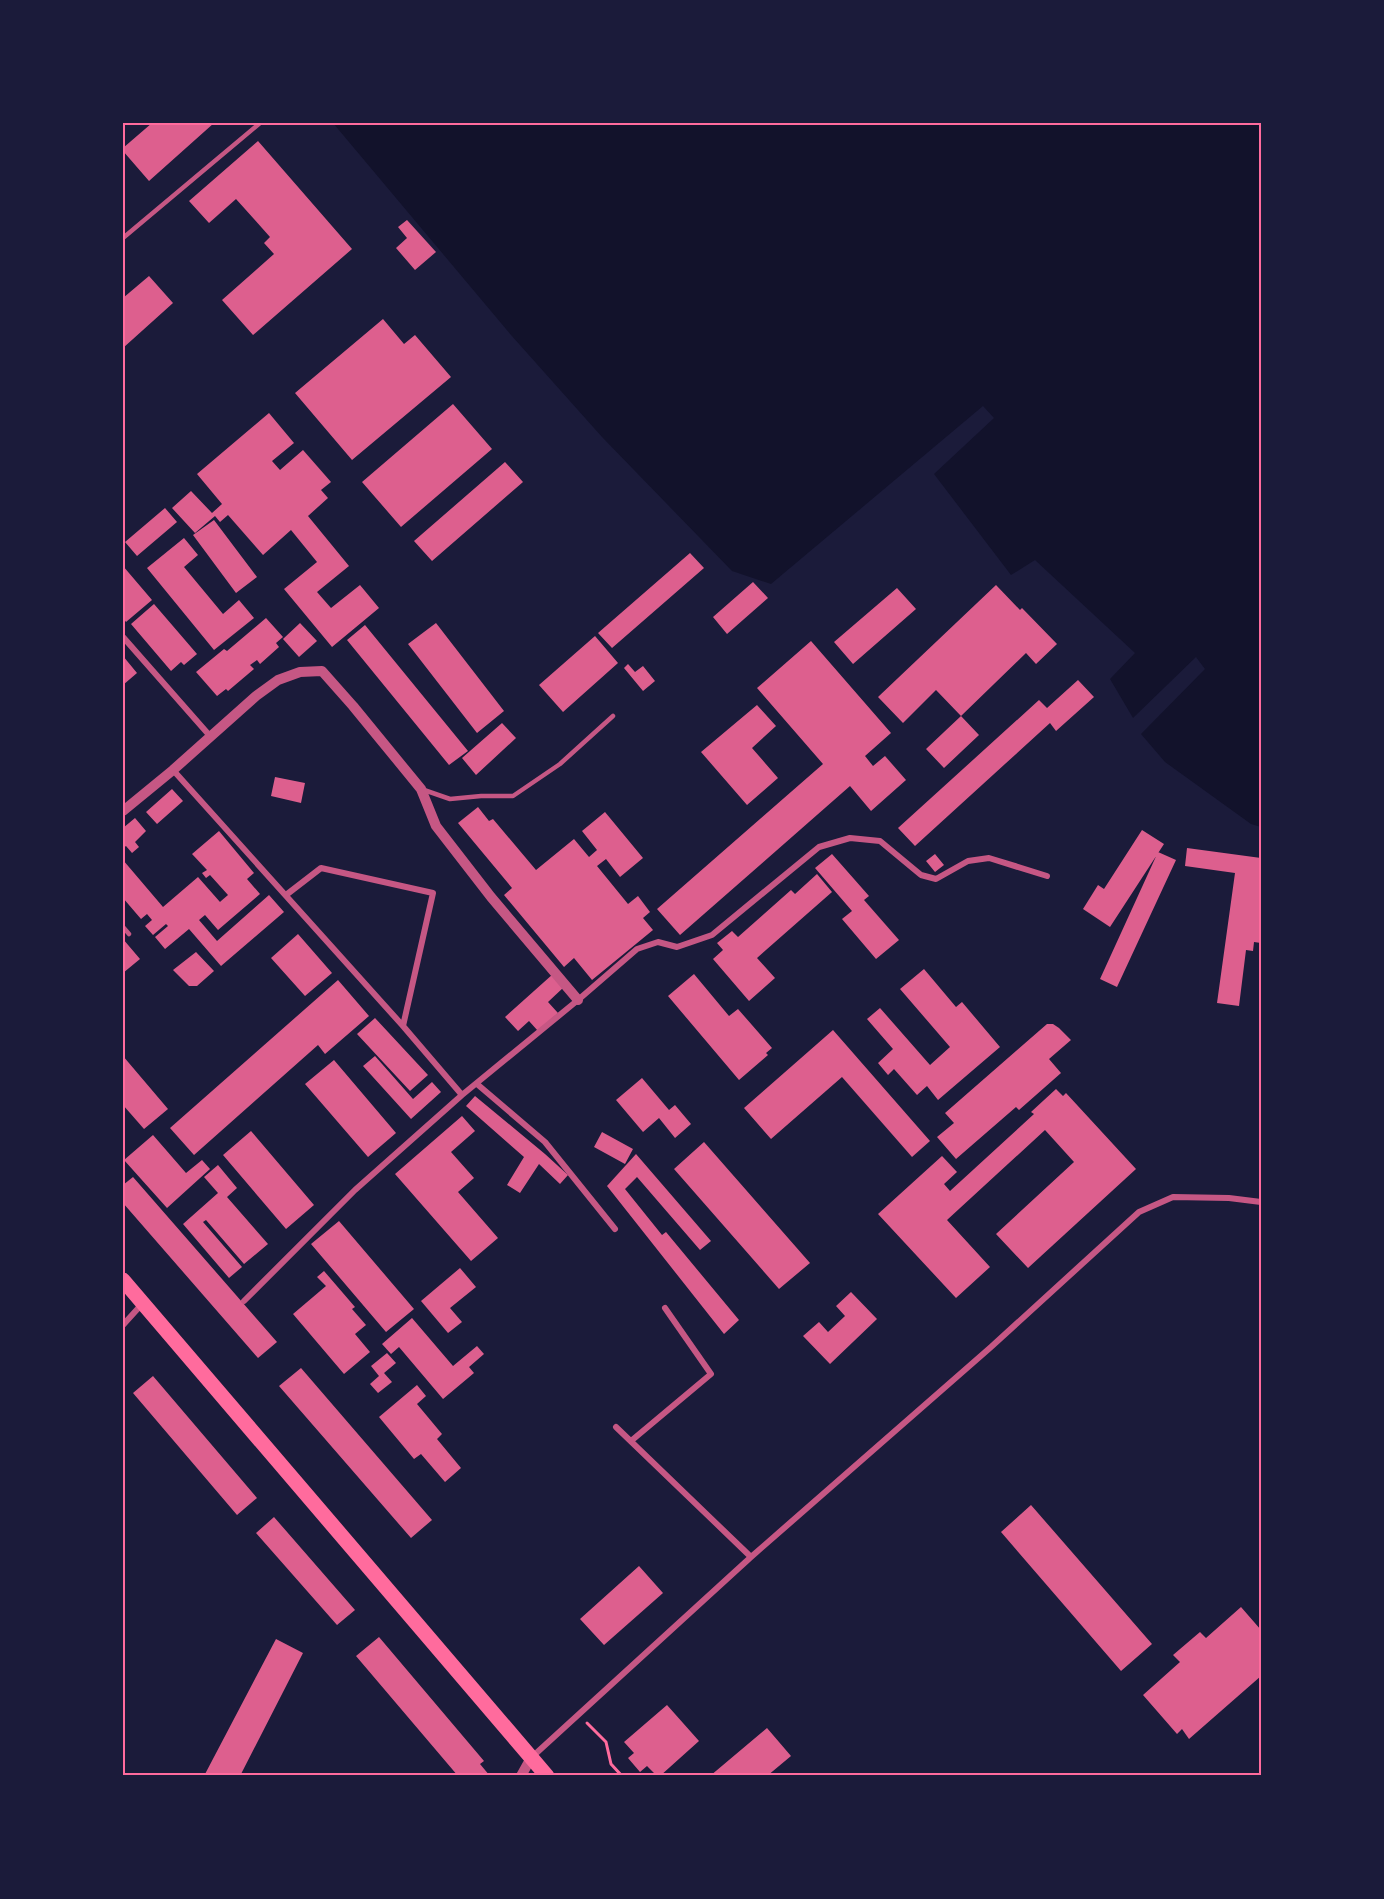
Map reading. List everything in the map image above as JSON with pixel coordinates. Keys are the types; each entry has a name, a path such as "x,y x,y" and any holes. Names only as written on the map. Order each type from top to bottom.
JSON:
{"highway":[{"path":"123,1280 547,1776"}],"street":[{"path":"123,637 210,736"},
{"path":"123,811 278,680 300,672 322,671 421,789 436,826 491,897 578,1000"},
{"path":"173,770 462,1095"},
{"path":"244,1301 355,1190 462,1095 637,949 658,942 677,947 712,935 819,847 850,838 880,841 921,875 936,879 968,861 989,858 1047,876"},
{"path":"286,895 321,868 433,893 403,1026"},
{"path":"477,1084 545,1142 615,1229"},
{"path":"521,1776 531,1758 751,1557 991,1347 1139,1212 1173,1197 1229,1198 1261,1202"},
{"path":"123,1325 142,1303"},
{"path":"630,1441 711,1374 665,1308"},
{"path":"616,1427 751,1557"}],"lane":[{"path":"123,238 260,123"},
{"path":"421,789 450,799 481,795 513,796 560,764 613,716"},
{"path":"123,927 129,934"}],"path":[{"path":"579,1716 606,1742 611,1764 622,1776"}],"shaded area":[{"path":"333,123 1261,123 1261,827 1251,824 1165,762 1141,734 1205,669 1196,657 1133,718 1110,679 1135,653 1035,560 1011,575 934,474 994,418 983,406 771,584 732,571 602,437 511,335"}],"building":[{"path":"152,123 214,123 149,181 123,151 123,148"},
{"path":"258,141 352,249 253,335 222,300 274,254 264,243 270,237 236,199 209,223 189,201"},
{"path":"407,220 436,252 415,270 396,248 407,238 398,227"},
{"path":"149,276 173,303 123,348 123,298"},
{"path":"383,319 404,344 415,335 451,377 352,460 295,393"},
{"path":"453,404 492,449 401,527 362,482"},
{"path":"269,413 294,443 272,461 280,470 303,450 331,482 321,490 328,498 308,516 349,566 317,592 331,608 360,585 379,608 332,647 284,589 317,562 291,530 263,555 228,515 220,522 215,516 195,533 172,508 191,491 212,513 222,504 197,474"},
{"path":"505,462 523,482 432,561 414,541"},
{"path":"165,508 177,522 137,556 125,542"},
{"path":"214,520 257,577 236,593 193,535"},
{"path":"184,538 198,555 184,567 223,614 239,600 254,618 214,650 147,568"},
{"path":"690,553 704,568 612,648 598,633"},
{"path":"123,566 152,600 126,622 123,618"},
{"path":"753,582 768,598 727,634 713,617"},
{"path":"996,585 1057,644 1036,664 1026,653 961,716 936,690 903,723 878,697"},
{"path":"897,588 916,609 853,664 834,642"},
{"path":"154,604 197,654 184,665 181,662 171,671 131,624"},
{"path":"266,618 283,637 276,643 279,647 260,664 257,660 250,665 254,669 228,691 226,689 217,696 196,672 224,649 227,651"},
{"path":"300,623 317,641 299,657 283,639"},
{"path":"436,623 504,711 477,733 408,644"},
{"path":"365,625 468,751 449,765 347,640"},
{"path":"595,636 618,663 563,712 539,685"},
{"path":"811,641 891,733 865,756 873,766 885,756 906,780 871,811 850,786 680,935 657,909 823,764 757,688"},
{"path":"123,656 137,673 123,685"},
{"path":"628,664 635,672 643,666 655,681 643,691 624,668"},
{"path":"1078,680 1094,697 1056,731 1050,723 915,846 898,828 1039,700 1047,708"},
{"path":"757,705 776,726 752,748 778,778 747,805 701,752"},
{"path":"961,716 979,735 944,768 926,749"},
{"path":"502,723 516,738 476,775 462,758"},
{"path":"275,777 305,783 301,803 271,796"},
{"path":"172,789 183,801 157,824 146,812"},
{"path":"478,807 489,821 493,819 536,870 574,839 589,857 597,850 582,831 605,812 643,858 620,877 606,859 597,866 628,904 638,896 650,912 643,918 653,930 592,980 574,958 564,967 504,895 512,888 458,823"},
{"path":"135,818 146,831 135,842 139,847 132,853 126,846 123,848 123,828"},
{"path":"1142,830 1164,844 1110,927 1083,909 1098,885 1104,889"},
{"path":"219,831 254,873 247,879 260,894 218,930 205,915 199,920 217,941 269,895 284,912 221,966 189,929 165,949 155,937 168,926 166,924 153,935 145,926 152,920 147,914 141,919 123,898 123,860 163,907 198,877 220,902 228,895 210,875 206,878 202,873 207,870 192,854"},
{"path":"1187,848 1261,858 1261,943 1254,942 1253,951 1246,950 1239,1006 1217,1003 1235,873 1185,866"},
{"path":"1158,852 1176,860 1117,987 1100,979"},
{"path":"832,854 869,896 864,900 899,940 876,959 842,919 852,911 815,868"},
{"path":"935,854 944,865 935,872 926,861"},
{"path":"817,874 832,892 757,958 775,978 749,1001 713,959 723,950 717,943 732,931 738,937 791,890 795,894"},
{"path":"298,934 332,973 305,996 271,958"},
{"path":"123,939 140,959 123,973"},
{"path":"196,952 214,971 197,986 189,986 173,970"},
{"path":"924,969 956,1007 962,1002 1000,1047 938,1100 927,1086 917,1095 894,1069 888,1075 878,1063 893,1049 867,1019 880,1008 930,1065 950,1047 900,989"},
{"path":"553,974 564,987 548,1002 558,1013 538,1031 529,1021 518,1031 505,1017"},
{"path":"694,974 729,1016 738,1009 772,1048 766,1053 768,1055 739,1080 668,996"},
{"path":"338,980 369,1016 325,1054 318,1045 194,1155 170,1128"},
{"path":"375,1018 428,1075 410,1091 357,1034"},
{"path":"1047,1024 1053,1024 1059,1028 1071,1040 1049,1059 1061,1073 1019,1110 1016,1107 956,1159 937,1137 954,1123 945,1113"},
{"path":"833,1030 930,1141 912,1157 842,1077 771,1139 744,1108"},
{"path":"123,1056 168,1109 144,1129 123,1105"},
{"path":"375,1056 413,1099 432,1082 441,1092 411,1119 363,1066"},
{"path":"334,1060 396,1133 368,1157 305,1084"},
{"path":"642,1078 669,1110 675,1105 691,1124 675,1138 659,1118 643,1132 616,1100"},
{"path":"1056,1089 1063,1096 1066,1093 1136,1169 1028,1268 996,1234 1074,1162 1045,1130 947,1220 990,1267 956,1298 878,1214 942,1156 957,1172 944,1184 950,1191 1034,1114 1031,1112"},
{"path":"475,1096 568,1175 560,1184 539,1164 520,1193 507,1185 524,1157 466,1106"},
{"path":"462,1116 475,1131 451,1152 474,1178 458,1192 498,1238 471,1261 395,1174"},
{"path":"251,1131 314,1205 286,1229 223,1155"},
{"path":"602,1132 633,1149 625,1164 594,1147"},
{"path":"153,1135 186,1173 202,1160 210,1169 167,1208 124,1160"},
{"path":"704,1142 810,1263 779,1289 674,1169"},
{"path":"636,1154 711,1241 700,1250 637,1177 625,1189 662,1235 666,1232 739,1320 724,1334 607,1186"},
{"path":"218,1165 237,1188 227,1197 268,1244 244,1264 206,1220 203,1222 242,1267 229,1278 183,1224 218,1193 204,1177"},
{"path":"133,1177 277,1342 258,1358 123,1203 123,1185"},
{"path":"339,1221 414,1309 386,1332 311,1244"},
{"path":"460,1268 476,1287 450,1308 462,1322 448,1333 421,1301"},
{"path":"324,1271 355,1307 352,1309 366,1325 355,1334 370,1352 344,1374 293,1314 326,1286 317,1277"},
{"path":"851,1292 877,1319 830,1364 803,1336 819,1322 828,1332 845,1316 836,1306"},
{"path":"412,1318 453,1366 477,1346 484,1354 469,1367 474,1373 443,1399 399,1347 391,1354 382,1344"},
{"path":"387,1353 396,1363 384,1373 392,1382 378,1393 370,1384 379,1376 371,1366"},
{"path":"301,1368 432,1520 411,1538 279,1386"},
{"path":"153,1376 257,1498 237,1515 133,1393"},
{"path":"417,1385 426,1396 417,1404 442,1434 437,1439 461,1468 445,1482 421,1454 414,1459 379,1417"},
{"path":"1031,1505 1152,1644 1121,1671 1001,1532"},
{"path":"274,1517 355,1610 337,1625 256,1533"},
{"path":"639,1566 663,1593 604,1645 580,1619"},
{"path":"1241,1607 1261,1630 1261,1676 1189,1739 1182,1729 1177,1734 1143,1695 1180,1662 1173,1655 1200,1632 1206,1638"},
{"path":"379,1637 484,1761 480,1764 490,1776 458,1776 356,1656"},
{"path":"276,1639 303,1653 240,1776 204,1776"},
{"path":"667,1705 699,1741 660,1776 657,1776 647,1766 640,1772 628,1758 634,1753 624,1742"},
{"path":"767,1728 791,1756 767,1776 710,1776"}]}
